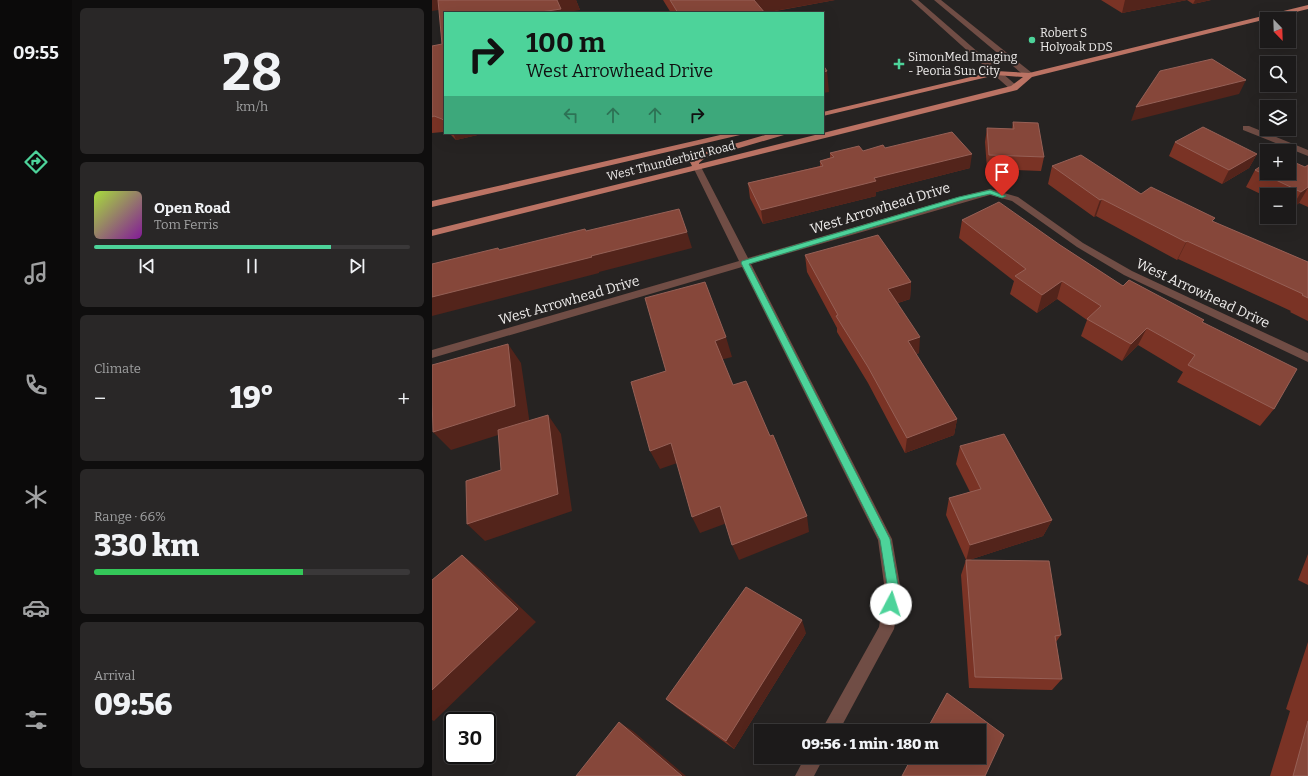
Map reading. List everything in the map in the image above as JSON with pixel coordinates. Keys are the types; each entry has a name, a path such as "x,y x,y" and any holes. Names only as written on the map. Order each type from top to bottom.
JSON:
{"main road":[{"name":"West Thunderbird Road","path":"824,114 996,73 1029,75 1308,7"},
{"name":"West Thunderbird Road","path":"432,233 1014,88 1029,75"},
{"name":"West Thunderbird Road","path":"432,204 736,134"},
{"path":"696,167 694,162 702,156 778,134"}],"street":[{"path":"914,0 953,23 1029,75"},
{"path":"937,0 953,23 966,48 1014,88"},
{"path":"1246,128 1308,153"},
{"path":"696,167 885,539 894,591 886,629 834,724"},
{"name":"West Arrowhead Drive","path":"432,354 961,199 990,192 1015,199 1080,245 1128,273 1308,358"},
{"path":"804,776 811,764"}],"building":[{"path":"438,0 557,0 561,9 541,12 444,12 444,121 434,116 432,117 432,46 442,44"},
{"path":"670,0 754,0 764,12 677,12"},
{"path":"1212,59 1246,80 1136,107 1160,71"},
{"path":"1013,122 1038,123 1044,157 989,155 987,128 1014,129"},
{"path":"1203,127 1257,154 1229,170 1175,142"},
{"path":"952,132 972,154 874,178 876,181 761,210 748,183 823,166 820,161 834,157 830,153 859,146 863,151 883,145 885,148"},
{"path":"1081,155 1141,194 1151,187 1215,218 1212,221 1308,262 1308,298 1302,295 1303,294 1187,241 1186,242 1102,199 1100,200 1052,166"},
{"path":"1296,163 1305,167 1308,165 1308,187 1301,192 1296,190 1296,188 1293,188 1276,180 1296,180"},
{"path":"1260,167 1260,172 1255,170"},
{"path":"999,202 1060,245 1123,286 1129,280 1204,320 1202,322 1297,369 1274,409 1188,365 1195,355 1147,328 1131,344 1087,319 1101,306 1062,281 1042,295 1015,276 1026,269 962,220"},
{"path":"679,209 687,232 432,297 432,264 498,248 499,250 585,229 586,231"},
{"path":"878,235 911,282 888,289 920,337 908,341 957,419 907,438 868,367 836,316 838,315 805,255"},
{"path":"705,282 726,337 715,341 733,385 746,381 770,436 773,435 807,516 732,545 720,506 692,517 671,443 650,451 631,382 666,371 645,298"},
{"path":"508,344 515,406 433,432 432,365"},
{"path":"548,415 558,494 467,524 466,481 501,470 498,430"},
{"path":"1004,434 1052,520 970,545 949,498 981,489 960,446"},
{"path":"462,555 518,609 432,690 432,580"},
{"path":"966,560 1049,561 1061,635 1055,636 1062,679 975,677"},
{"path":"746,587 802,620 726,741 666,699"},
{"path":"947,693 1004,735 985,776 902,776 908,764 986,764 986,724 930,724"},
{"path":"1308,721 1308,776 1293,776"},
{"path":"619,722 682,776 576,776"}],"place":[{"name":"Robert S Holyoak DDS","path":"1032,40"},
{"name":"SimonMed Imaging - Peoria Sun City","path":"899,64"}],"route":[{"path":"891,604 894,591 885,539 745,263 961,199 990,192 1002,196"}]}
